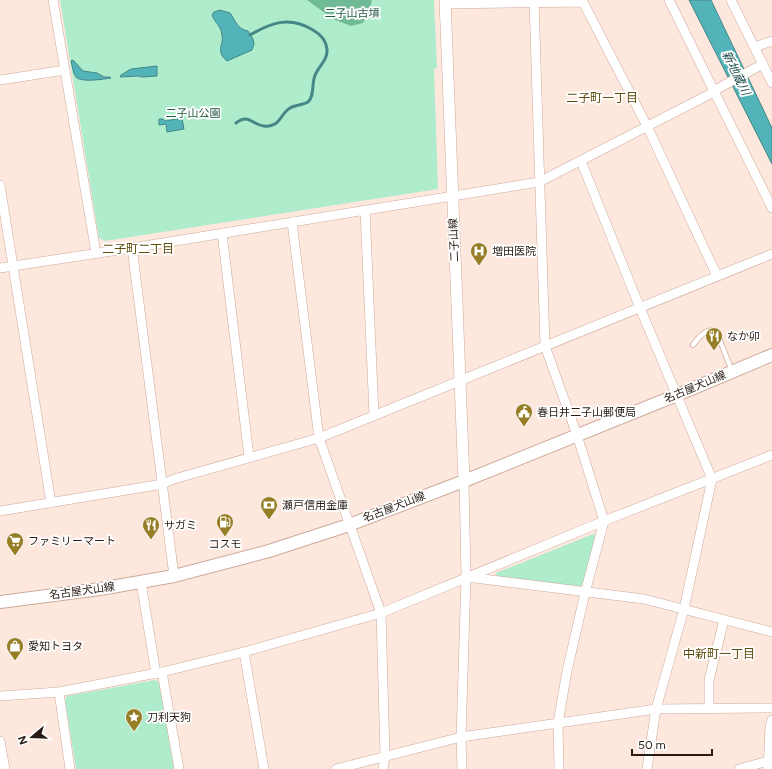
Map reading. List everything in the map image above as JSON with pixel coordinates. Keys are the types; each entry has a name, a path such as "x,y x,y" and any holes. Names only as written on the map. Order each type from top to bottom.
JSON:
{"main road":[{"name":"名古屋犬山線","path":"0,602 100,589 174,576 270,551 349,525 464,481 772,355"}],"street":[{"path":"53,0 96,253"},
{"path":"669,0 716,90 772,208"},
{"path":"732,0 755,47 760,66 772,83"},
{"path":"534,1 545,346 577,436 604,521 585,592 567,671 558,723 559,769"},
{"path":"445,2 584,1 646,126 716,276"},
{"name":"二子山線","path":"445,2 464,481"},
{"path":"755,47 772,41"},
{"path":"0,268 539,182 760,66"},
{"path":"0,80 65,70"},
{"path":"581,161 640,308 712,479 684,609 656,709 647,769"},
{"path":"0,185 52,503"},
{"path":"365,210 374,415"},
{"path":"292,222 319,438 380,612 385,756 383,769"},
{"path":"222,233 249,457"},
{"path":"132,248 174,576"},
{"path":"0,511 163,484 174,479 319,438 772,254"},
{"path":"0,696 58,692 159,673 244,652 380,612 772,455"},
{"path":"462,769 461,737 466,577 464,481"},
{"path":"466,577 644,599 772,632"},
{"path":"141,582 179,769"},
{"path":"709,708 709,680 724,620"},
{"path":"244,652 264,769"},
{"path":"58,692 70,769"},
{"path":"336,769 461,737 656,709 772,708"},
{"path":"739,769 768,765 771,725"},
{"path":"0,740 5,769"}],"lane":[{"path":"693,345 700,335 714,330 717,333 732,372"}],"green space":[{"name":"二子山公園","path":"60,0 434,0 437,68 434,69 438,189 105,241 99,238"},
{"name":"二子山古墳","path":"307,0 372,0 369,11 363,23 351,26 333,19"},
{"path":"593,534 596,537 583,585 579,587 497,577 496,573"},
{"path":"155,680 159,682 174,769 76,769 65,700 67,696"}],"water":[{"name":"新地蔵川","path":"689,0 711,0 772,128 772,164"},
{"path":"220,10 230,13 239,27 248,31 254,44 252,50 227,61 221,54 221,32 212,15 214,12"},
{"path":"73,60 83,71 97,73 104,77 111,78 93,80 79,79 73,71 71,61"},
{"path":"157,66 157,76 120,77 131,69"},
{"path":"182,118 184,129 167,132 166,124 159,125 159,119 163,119 165,121"}],"waterway":[{"path":"236,123 240,120 247,119 264,126 273,125 277,123 290,108 308,102 312,94 315,75 327,54 324,40 320,35 297,23 281,22 250,35"}],"place":[{"name":"増田医院","path":"479,266"},
{"name":"なか卯","path":"714,351"},
{"name":"春日井二子山郵便局","path":"524,427"},
{"name":"瀬戸信用金庫","path":"269,520"},
{"name":"コスモ","path":"225,537"},
{"name":"サガミ","path":"151,540"},
{"name":"ファミリーマート","path":"15,556"},
{"name":"愛知トヨタ","path":"15,661"},
{"name":"刀利天狗","path":"134,732"}],"district":[{"name":"二子町一丁目","path":"602,98"},
{"name":"二子町二丁目","path":"138,249"},
{"name":"中新町一丁目","path":"719,654"}]}
